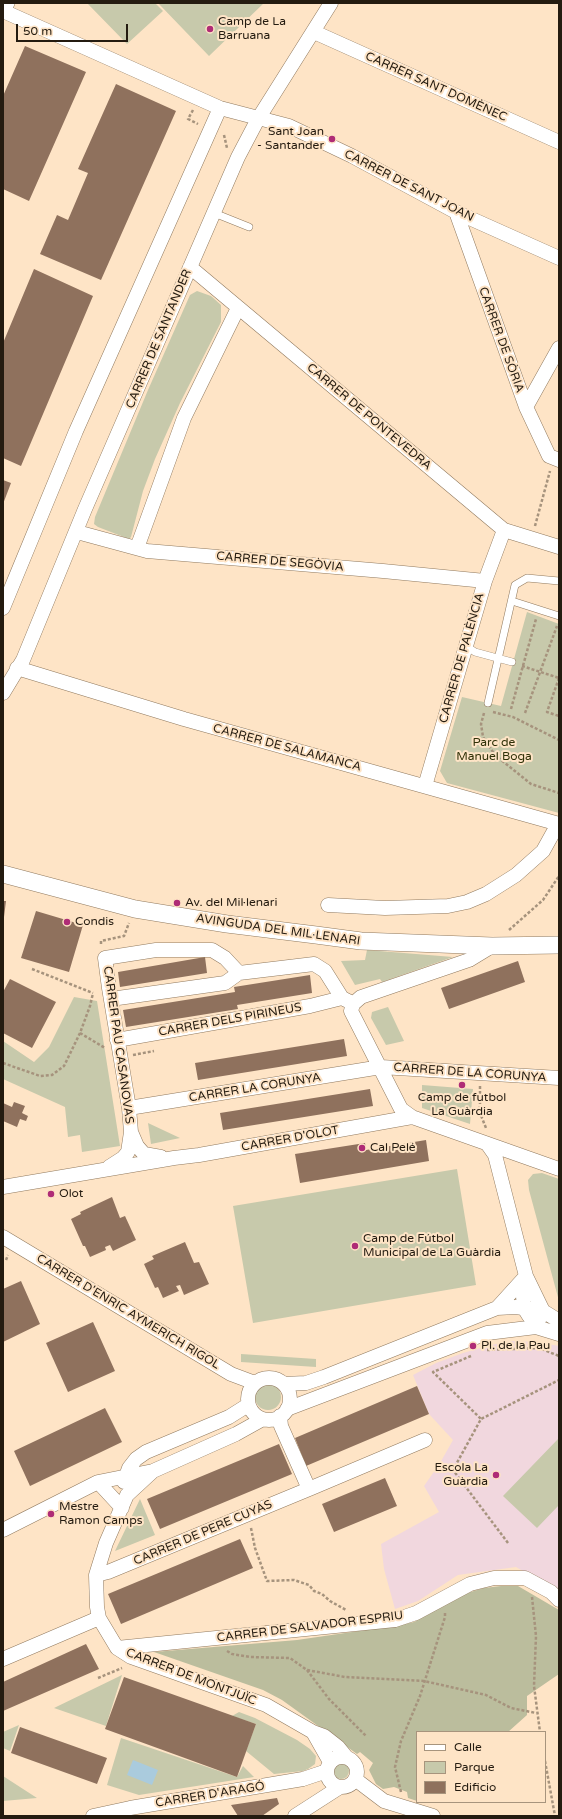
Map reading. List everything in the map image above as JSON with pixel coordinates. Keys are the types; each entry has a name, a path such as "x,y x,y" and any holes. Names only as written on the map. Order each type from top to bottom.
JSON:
{"street":[{"path":"3,608 76,431 220,108 3,10 6,3"},
{"name":"CARRER DE SANTANDER","path":"4,685 17,668 28,647 238,157 258,119 331,3"},
{"name":"CARRER SANT DOMÈNEC","path":"314,32 559,142"},
{"name":"CARRER DE SANT JOAN","path":"220,108 289,126 352,156 456,212 559,258"},
{"name":"CARRER DE SÒRIA","path":"456,212 526,407 549,456 559,460"},
{"name":"CARRER DE PONTEVEDRA","path":"190,267 504,530 559,546"},
{"path":"137,548 184,418 238,308"},
{"path":"526,407 559,348"},
{"name":"CARRER DE PALÈNCIA","path":"425,786 485,581 504,530"},
{"name":"CARRER DE SEGÒVIA","path":"77,532 146,551 383,570 485,581"},
{"name":"CARRER DE SALAMANCA","path":"17,668 184,720 558,824"},
{"path":"328,905 385,908 448,906 467,902 486,894 516,875 543,851 558,824"},
{"name":"AVINGUDA DEL MIL·LENARI","path":"3,874 135,909 227,924 361,941 492,946 559,945"},
{"name":"CARRER DELS PIRINEUS","path":"117,1040 310,1006 347,1001 469,960 492,946"},
{"name":"CARRER PAU CASANOVAS","path":"102,1170 123,1158 128,1152 131,1132 129,1108 105,958 156,950 212,950 225,958 239,973"},
{"path":"110,993 225,983 239,973 314,964 325,971 347,1001 401,1110 412,1117"},
{"name":"CARRER DE LA CORUNYA","path":"381,1067 559,1078"},
{"name":"CARRER LA CORUNYA","path":"129,1108 381,1067"},
{"name":"CARRER D'OLOT","path":"3,1196 7,1188 102,1170 199,1155 412,1117 559,1169"},
{"name":"CARRER PAU CASANOVAS","path":"131,1132 137,1146 144,1154 153,1157 174,1158"},
{"path":"485,1143 495,1155 526,1276 543,1311 536,1327"},
{"path":"3,1229 8,1241"},
{"name":"CARRER D'ENRIC AYMERICH RIGOL","path":"8,1241 231,1374 255,1383"},
{"path":"496,1308 526,1276"},
{"path":"526,1276 523,1296 524,1308 536,1327"},
{"path":"559,1321 543,1311 524,1308 496,1308 306,1383 284,1384 273,1378 267,1378 255,1383 248,1392 248,1405 257,1417 272,1420 284,1413 487,1333 536,1327 559,1334"},
{"path":"284,1384 289,1395 282,1426 309,1488"},
{"path":"127,1472 136,1459 146,1452 228,1417 248,1405"},
{"path":"3,1530 98,1482 127,1472 153,1471 236,1434 263,1419"},
{"name":"CARRER DE PERE CUYÀS","path":"96,1575 108,1572 425,1440"},
{"name":"CARRER DE MONTJUÏC","path":"153,1471 128,1495 106,1543 96,1575 98,1618 117,1648 131,1657 266,1705 313,1732 324,1736 338,1747 347,1758"},
{"name":"CARRER DE MONTJUÏC","path":"122,1508 120,1496 127,1472"},
{"path":"98,1482 122,1508"},
{"name":"CARRER DE SALVADOR ESPRIU","path":"117,1648 395,1620 416,1614 470,1584 494,1578 525,1578 551,1592 559,1600"},
{"path":"3,1659 98,1618"},
{"path":"313,1732 328,1766 329,1780 332,1784 340,1787"},
{"path":"295,1816 340,1787 348,1785 355,1779 356,1770 354,1763 347,1758 338,1757 328,1766"},
{"name":"CARRER D'ARAGÓ","path":"93,1816 130,1808 303,1780 328,1766"},
{"path":"355,1779 384,1801 433,1816"}],"lane":[{"path":"214,213 249,227"},
{"path":"488,703 516,585 527,578 559,581"},
{"path":"512,601 559,620"},
{"path":"466,646 475,652 512,662"}],"path":[{"path":"536,523 550,474"},
{"path":"525,713 559,620"},
{"path":"512,662 559,678 547,712 559,716"},
{"path":"488,703 480,724 483,737 495,755 531,784 559,793"},
{"path":"485,710 513,717 559,740"},
{"path":"492,946 543,900 559,876"},
{"path":"101,941 124,936"},
{"path":"32,969 93,993 110,993"},
{"path":"3,1063 40,1076 52,1075 64,1066 80,1032 90,1006 93,993"},
{"path":"80,1032 120,1057"},
{"path":"138,1054 154,1051"},
{"path":"480,1074 480,1113 486,1129 485,1143"},
{"path":"480,1352 487,1350 539,1348 559,1356"},
{"path":"474,1355 433,1372 481,1419"},
{"path":"508,1544 454,1470 481,1419 559,1380"},
{"path":"246,1515 254,1535 255,1548 268,1581 294,1580 309,1585 314,1591 322,1594 330,1601 352,1613"},
{"path":"525,1578 532,1595 536,1636 534,1686 536,1713 540,1731"},
{"path":"404,1807 395,1767 401,1741 420,1696 445,1617 444,1598"},
{"path":"216,1638 221,1646 232,1654 250,1657 290,1658 307,1670 329,1699 366,1736"},
{"path":"98,1678 121,1668"},
{"path":"307,1670 345,1677 424,1681 486,1695 511,1708 536,1713"},
{"path":"546,1766 555,1816"}],"shaded area":[{"name":"Escola La Guàrdia","path":"511,1341 537,1342 559,1346 559,1592 516,1567 458,1575 418,1601 395,1609 384,1569 381,1544 439,1512 424,1486 440,1463 453,1440 429,1414 413,1375 436,1363 463,1353"}],"green space":[{"path":"87,3 155,3 163,11 127,44"},
{"name":"Camp de La Barruana","path":"158,3 264,3 209,56"},
{"path":"197,291 211,296 221,305 221,322 180,403 155,459 143,491 131,537 129,539 98,527 94,524 95,517 148,390 190,295"},
{"name":"Parc de Manuel Boga","path":"527,612 559,624 559,813 447,783 440,771 462,697 501,706"},
{"path":"367,950 453,957 382,982 380,979 355,985 341,961 365,960"},
{"path":"74,997 97,1001 120,1146 82,1152 80,1135 68,1137 65,1107 3,1079 3,1041 34,1062 49,1047"},
{"path":"388,1007 404,1041 386,1045 371,1018 372,1012"},
{"path":"422,1085 473,1089 470,1124 422,1108"},
{"path":"148,1123 180,1138 151,1144"},
{"name":"Camp de Fútbol Municipal de La Guàrdia","path":"457,1169 476,1285 253,1323 233,1206"},
{"path":"542,1173 559,1179 559,1301 529,1190 528,1180 533,1174"},
{"path":"241,1354 316,1359 316,1367 241,1362"},
{"path":"268,1384 277,1388 281,1397 277,1406 268,1410 259,1406 255,1397 259,1388"},
{"path":"559,1438 559,1505 537,1528 503,1496"},
{"path":"140,1499 155,1535 115,1551"},
{"path":"518,1586 559,1610 559,1674 527,1696 527,1715 509,1731 416,1731 416,1801 408,1798 407,1792 394,1787 383,1789 376,1784 369,1770 373,1763 360,1752 357,1754 282,1700 263,1690 154,1652 297,1640 400,1625 414,1622 467,1593 484,1588"},
{"path":"122,1675 106,1726 54,1708"},
{"path":"239,1712 255,1718 297,1740 310,1749 316,1756 315,1764 303,1771 274,1774 246,1751 256,1724 232,1716"},
{"path":"19,1725 10,1751 3,1748 3,1732"},
{"path":"121,1738 237,1777 243,1766 254,1777 139,1795 107,1785"},
{"path":"341,1763 347,1765 349,1771 347,1777 341,1779 335,1777 333,1771 335,1765"},
{"path":"3,1776 37,1798 3,1801"}],"water":[{"path":"133,1760 158,1770 152,1785 127,1775"}],"building":[{"path":"25,46 86,72 29,201 3,189 3,96"},
{"path":"116,84 176,111 101,280 40,254 57,215 68,220 88,173 78,169"},
{"path":"34,269 93,296 21,466 3,458 3,343"},
{"path":"3,480 11,483 3,504"},
{"path":"3,901 6,901 4,917 3,917"},
{"path":"36,911 83,925 69,972 21,958"},
{"path":"205,957 207,973 120,987 118,972"},
{"path":"518,961 525,982 449,1009 441,988"},
{"path":"310,975 312,993 237,1005 238,1009 126,1027 123,1010 235,992 234,987"},
{"path":"10,979 56,1002 32,1048 3,1033 3,992"},
{"path":"344,1039 347,1056 198,1080 195,1063"},
{"path":"370,1089 373,1106 223,1130 220,1113"},
{"path":"14,1102 25,1106 22,1113 28,1116 26,1121 20,1119 17,1127 3,1121 3,1103 12,1107"},
{"path":"426,1140 429,1161 300,1183 295,1154 365,1143 366,1150"},
{"path":"112,1197 120,1218 125,1216 136,1240 113,1251 110,1245 105,1247 106,1250 90,1257 85,1246 83,1246 71,1219 81,1214 80,1212"},
{"path":"185,1242 194,1263 199,1262 209,1284 184,1295 180,1285 176,1286 179,1291 163,1298 158,1287 155,1288 144,1264 154,1259 152,1256"},
{"path":"21,1281 40,1324 3,1342 3,1289"},
{"path":"93,1322 115,1371 68,1392 46,1343"},
{"path":"417,1386 429,1414 306,1466 295,1438"},
{"path":"105,1408 122,1442 30,1486 14,1451"},
{"path":"279,1444 292,1474 160,1529 147,1499"},
{"path":"385,1478 397,1506 334,1532 322,1504"},
{"path":"240,1539 253,1568 121,1624 108,1594"},
{"path":"86,1644 99,1669 3,1711 3,1682"},
{"path":"124,1677 256,1724 237,1777 105,1729"},
{"path":"20,1727 107,1758 97,1784 11,1753"},
{"path":"277,1798 279,1804 262,1816 238,1816 231,1805"}],"place":[{"name":"Camp de La Barruana","path":"210,29"},
{"name":"Sant Joan - Santander","path":"332,139"},
{"name":"Av. del Mil·lenari","path":"177,903"},
{"name":"Condis","path":"67,922"},
{"name":"Camp de futbol La Guàrdia","path":"462,1085"},
{"name":"Cal Pelé","path":"362,1148"},
{"name":"Olot","path":"51,1194"},
{"name":"Camp de Fútbol Municipal de La Guàrdia","path":"355,1246"},
{"name":"Pl. de la Pau","path":"473,1346"},
{"name":"Escola La Guàrdia","path":"496,1475"},
{"name":"Mestre Ramon Camps","path":"51,1514"}]}
